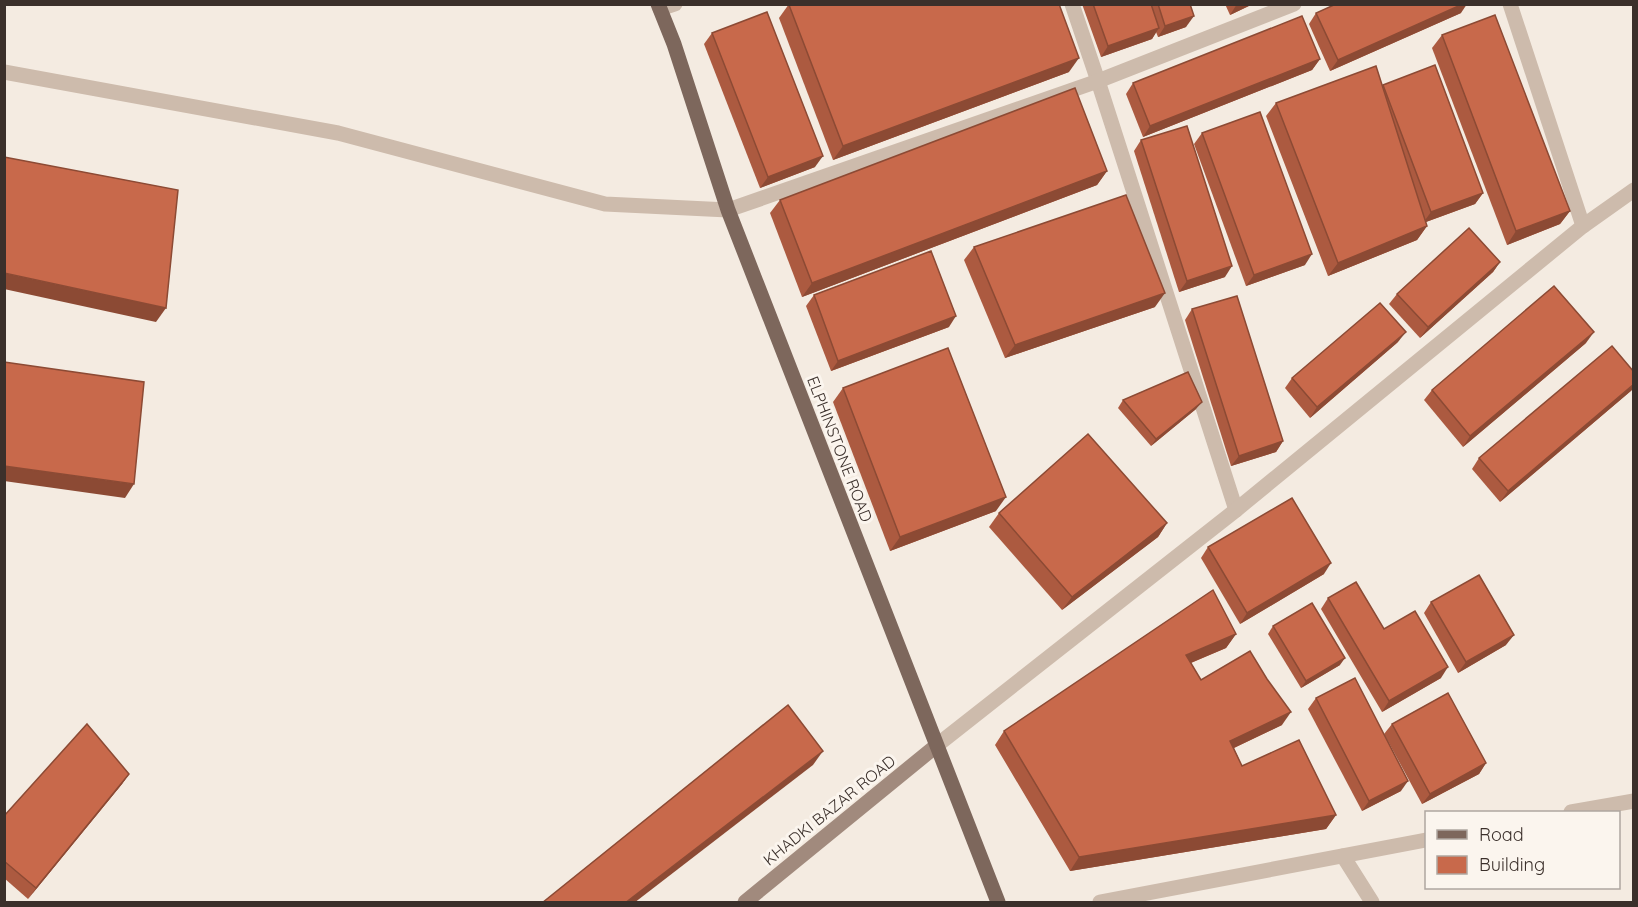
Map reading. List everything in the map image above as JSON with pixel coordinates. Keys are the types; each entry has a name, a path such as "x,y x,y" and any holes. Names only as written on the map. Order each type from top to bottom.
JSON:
{"main road":[{"name":"ELPHINSTONE ROAD","path":"664,6 674,44 728,210 998,903"},
{"name":"KHADKI BAZAR ROAD","path":"745,903 936,746"}],"street":[{"path":"1072,4 1236,510"},
{"path":"4,72 338,134 605,204 728,210 1098,81 1294,4"},
{"path":"1510,4 1583,226"},
{"path":"936,746 1236,510 1583,226 1634,190"},
{"path":"1582,811 1634,801"},
{"path":"1100,903 1425,840"},
{"path":"1343,856 1372,903"}],"building":[{"path":"1059,4 1079,58 843,146 789,5"},
{"path":"1093,4 1151,4 1159,28 1108,46"},
{"path":"1158,4 1190,4 1194,16 1165,26"},
{"path":"1336,4 1463,4 1338,60 1316,13"},
{"path":"767,12 823,156 768,177 712,33"},
{"path":"1495,15 1570,211 1516,231 1442,35"},
{"path":"1302,16 1320,59 1150,126 1133,83"},
{"path":"1435,65 1483,193 1431,212 1383,85"},
{"path":"1376,66 1427,226 1338,263 1276,103"},
{"path":"1075,88 1107,171 812,283 780,200"},
{"path":"1260,112 1312,254 1254,275 1202,133"},
{"path":"1187,126 1232,266 1187,281 1141,140"},
{"path":"4,157 178,190 166,308 4,273"},
{"path":"1126,195 1165,293 1015,345 974,247"},
{"path":"1469,228 1500,262 1428,327 1397,294"},
{"path":"931,251 956,316 838,361 814,295"},
{"path":"1554,286 1594,332 1470,436 1432,390"},
{"path":"1237,296 1283,441 1239,456 1192,309"},
{"path":"1380,303 1406,332 1317,407 1292,378"},
{"path":"1612,346 1634,372 1634,384 1508,491 1479,458"},
{"path":"948,348 1006,497 900,537 843,388"},
{"path":"4,362 144,382 134,484 4,466"},
{"path":"1188,372 1202,402 1156,439 1123,400"},
{"path":"1088,434 1167,523 1072,597 999,513"},
{"path":"1292,498 1331,563 1247,613 1208,547"},
{"path":"1479,575 1514,635 1466,662 1431,602"},
{"path":"1356,582 1384,629 1415,611 1448,667 1389,701 1328,598"},
{"path":"1213,590 1236,634 1186,655 1201,680 1250,651 1291,712 1230,741 1242,766 1299,740 1336,815 1079,857 1004,731"},
{"path":"1312,603 1345,658 1306,681 1273,626"},
{"path":"1355,678 1408,781 1369,801 1316,698"},
{"path":"1448,693 1486,763 1430,794 1392,724"},
{"path":"788,705 823,751 625,903 542,903"},
{"path":"87,724 129,774 36,888 4,861 4,816"}]}
